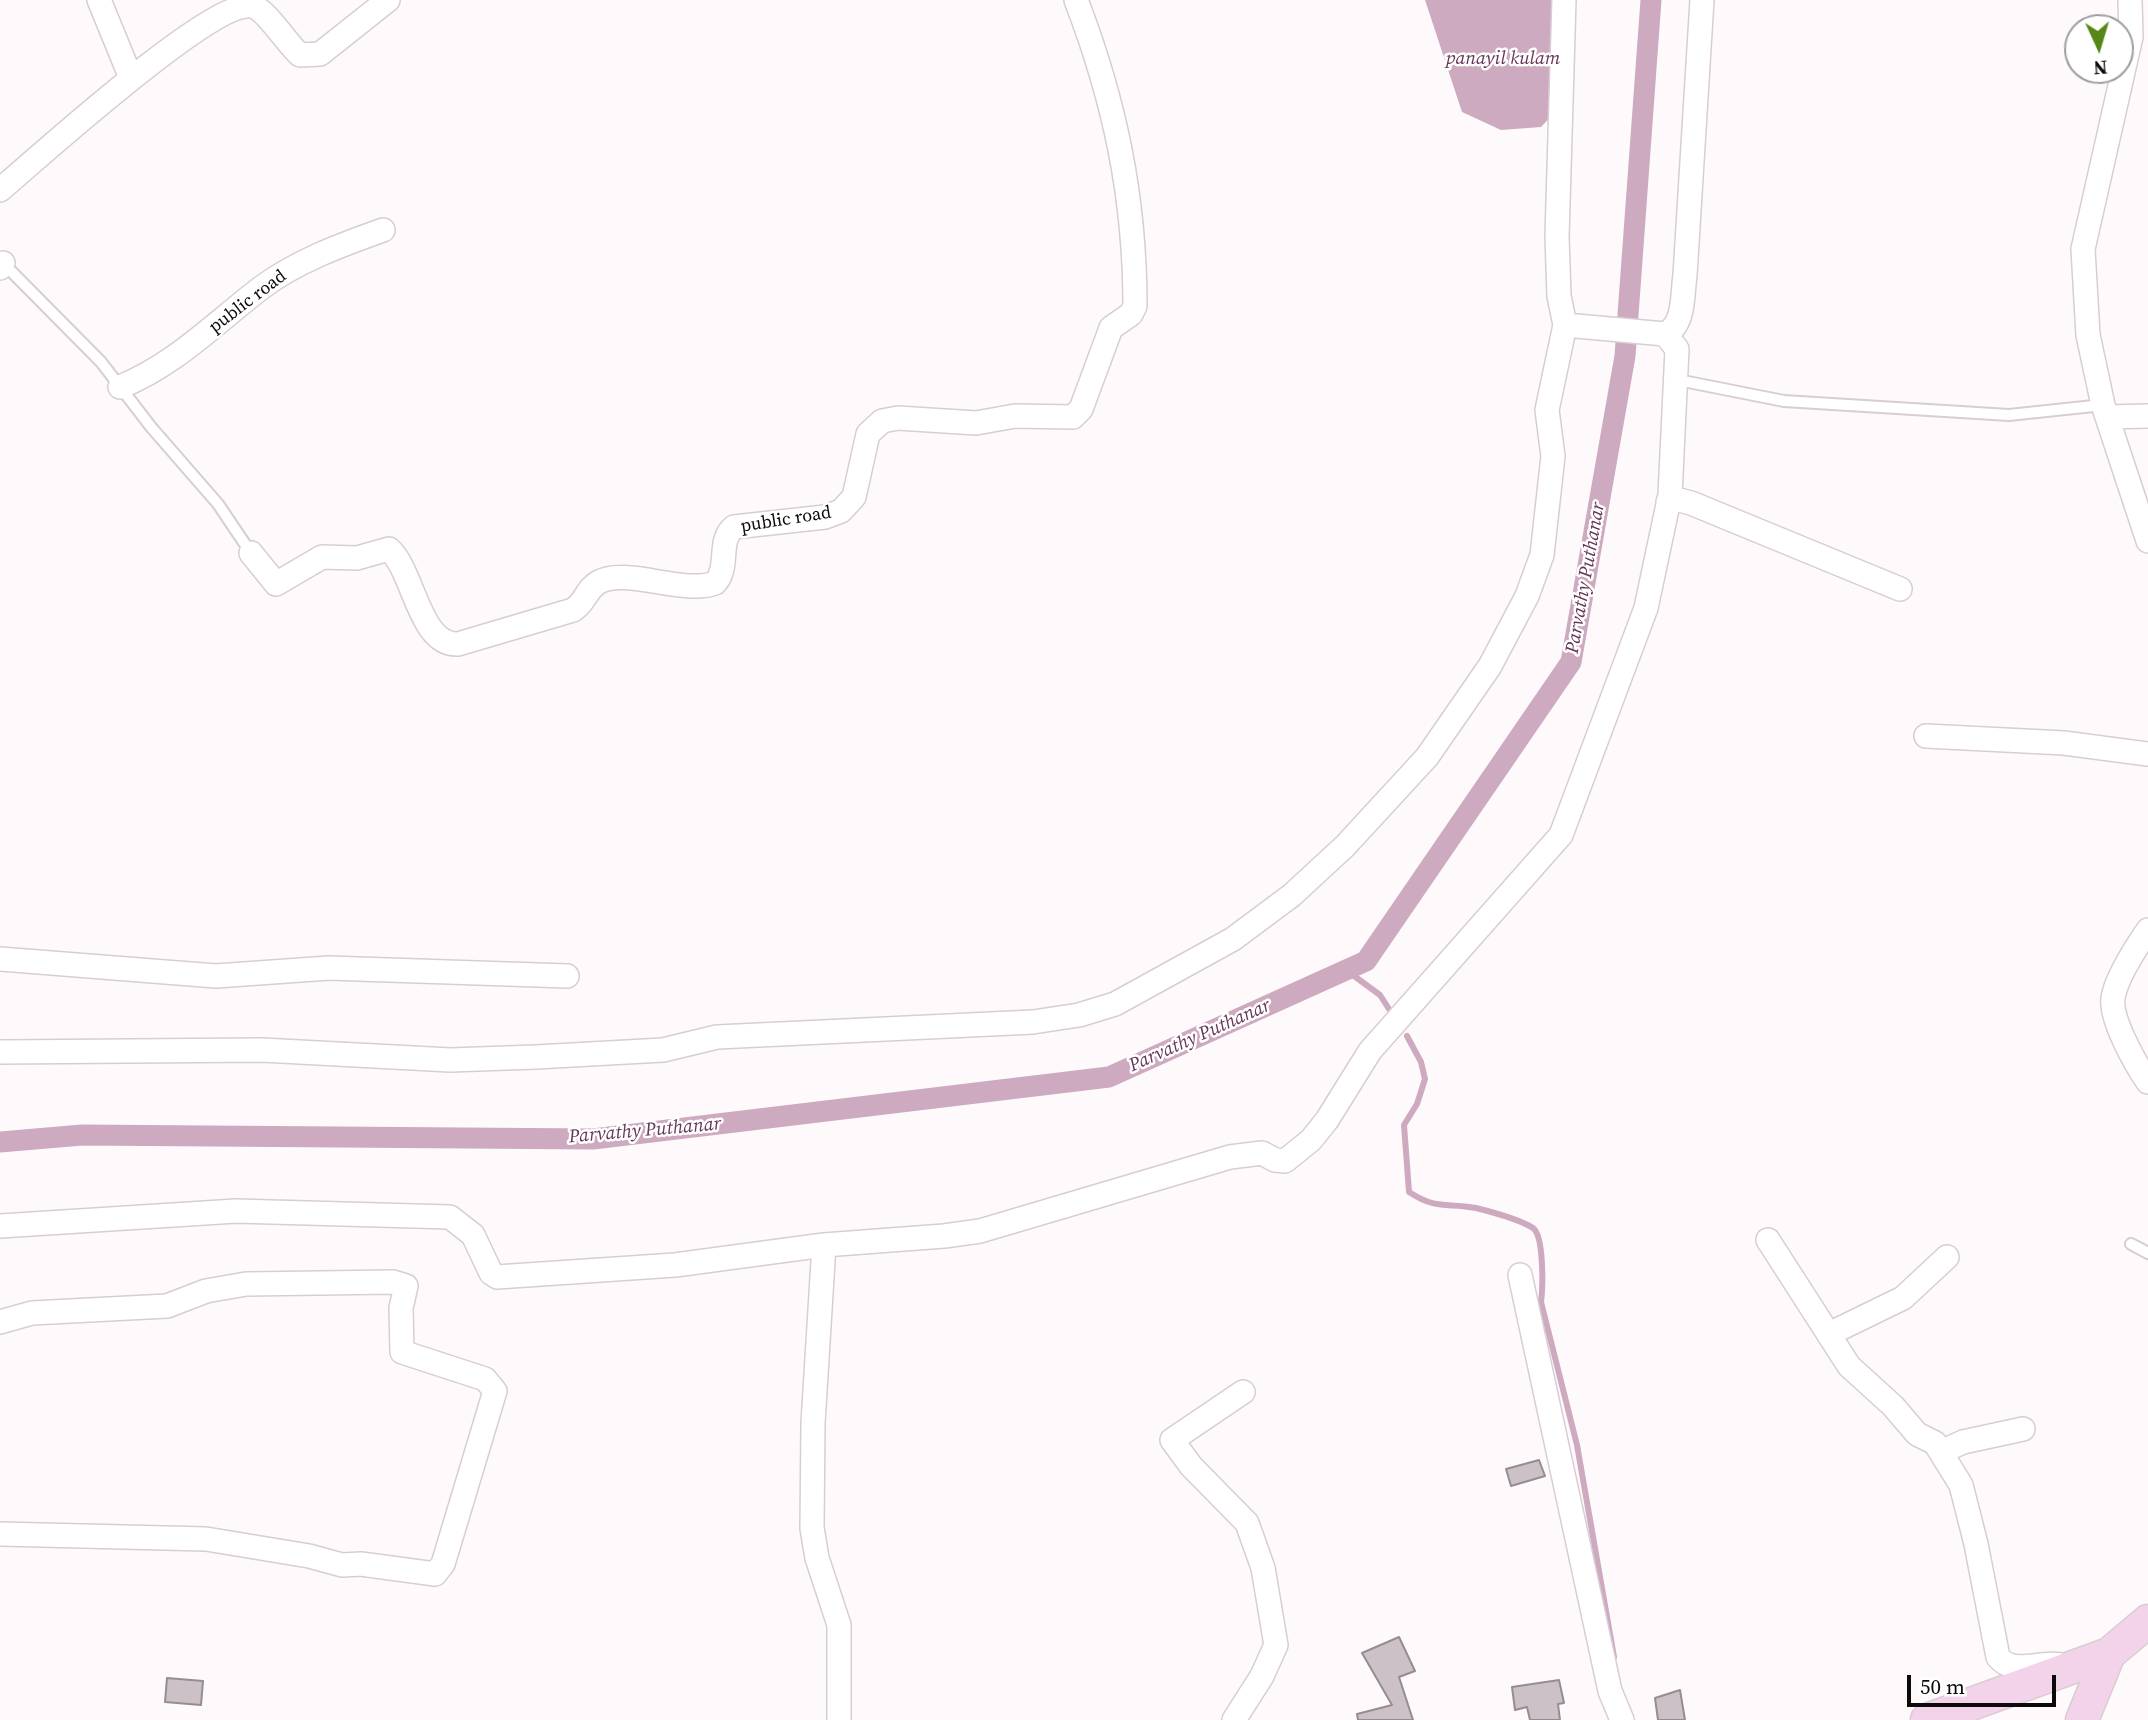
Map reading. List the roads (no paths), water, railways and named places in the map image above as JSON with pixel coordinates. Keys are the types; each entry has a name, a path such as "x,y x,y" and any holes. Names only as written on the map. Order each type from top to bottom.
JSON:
{"main road":[{"path":"1927,1720 2109,1654 2148,1621"},
{"path":"2082,1720 2109,1654"}],"street":[{"path":"99,0 131,78"},
{"path":"0,190 131,78 227,10 251,6 264,13 286,43 300,55 320,54 388,0"},
{"name":"public road","path":"251,553 276,584 321,557 357,558 389,549 407,575 432,632 441,641 458,644 573,610 585,600 594,585 603,580 696,586 715,583 722,573 726,536 734,527 825,517 847,506 854,496 868,434 882,421 898,418 976,423 1015,416 1073,417 1081,409 1111,328 1131,314 1135,306 1124,157 1088,32 1076,0"},
{"path":"0,1052 262,1050 450,1060 663,1050 718,1037 1033,1022 1079,1015 1115,1004 1233,939 1292,895 1345,846 1427,757 1490,666 1527,596 1542,555 1553,456 1547,410 1574,326 1559,296 1557,237 1564,0"},
{"path":"1574,326 1664,334 1674,328 1680,318 1702,0"},
{"path":"2130,0 2140,40 2083,249 2088,335 2105,411 2148,541"},
{"name":"public road","path":"120,387 178,355 284,274 320,255 383,230"},
{"path":"0,1226 236,1212 450,1217 473,1235 491,1273 497,1277 675,1265 824,1245 980,1231 1230,1157 1262,1153 1275,1160 1285,1161 1311,1140 1327,1120 1370,1051 1561,835 1646,608 1668,502 1678,380 1677,349 1664,334"},
{"path":"2105,411 2148,416"},
{"path":"1668,502 1679,500 1691,503 1900,589"},
{"path":"1926,736 2064,743 2148,754"},
{"path":"2148,930 2133,954 2113,998 2128,1052 2148,1082"},
{"path":"0,959 216,976 328,968 567,976"},
{"path":"1768,1240 1844,1360 1864,1383 1941,1452 1961,1485 1970,1516 1998,1657 2006,1667 2013,1668 2053,1662 2072,1667"},
{"path":"824,1245 813,1423 812,1528 817,1558 839,1625 839,1720"},
{"path":"1829,1334 1903,1298 1947,1257"},
{"path":"1520,1275 1610,1691 1622,1720"},
{"path":"0,1322 32,1313 167,1306 206,1291 246,1284 393,1282 407,1286 402,1300 399,1346 405,1356 485,1379 495,1391 443,1564 435,1574 361,1564 342,1565 309,1556 206,1539 0,1534"},
{"path":"1234,1720 1262,1676 1276,1645 1263,1568 1247,1523 1191,1466 1172,1440 1243,1392"},
{"path":"1941,1452 1963,1442 2023,1429"}],"lane":[{"path":"1,264 82,341 218,504 251,553"},
{"path":"1678,380 1784,401 1995,414 2105,411"},
{"path":"2131,1244 2148,1253"}],"water":[{"name":"panayil kulam","path":"1425,0 1558,0 1559,108 1541,127 1501,130 1462,112"}],"waterway":[{"name":"Parvathy Puthanar","path":"0,1142 82,1135 593,1139 1109,1077 1366,961 1571,662 1625,356 1651,0"},
{"path":"1346,970 1380,995 1389,1009"},
{"path":"1407,1036 1421,1062 1425,1079 1417,1104 1404,1125 1409,1192 1435,1204 1466,1206 1505,1216 1533,1228 1537,1233 1542,1262 1541,1302 1577,1445 1614,1657"}]}
